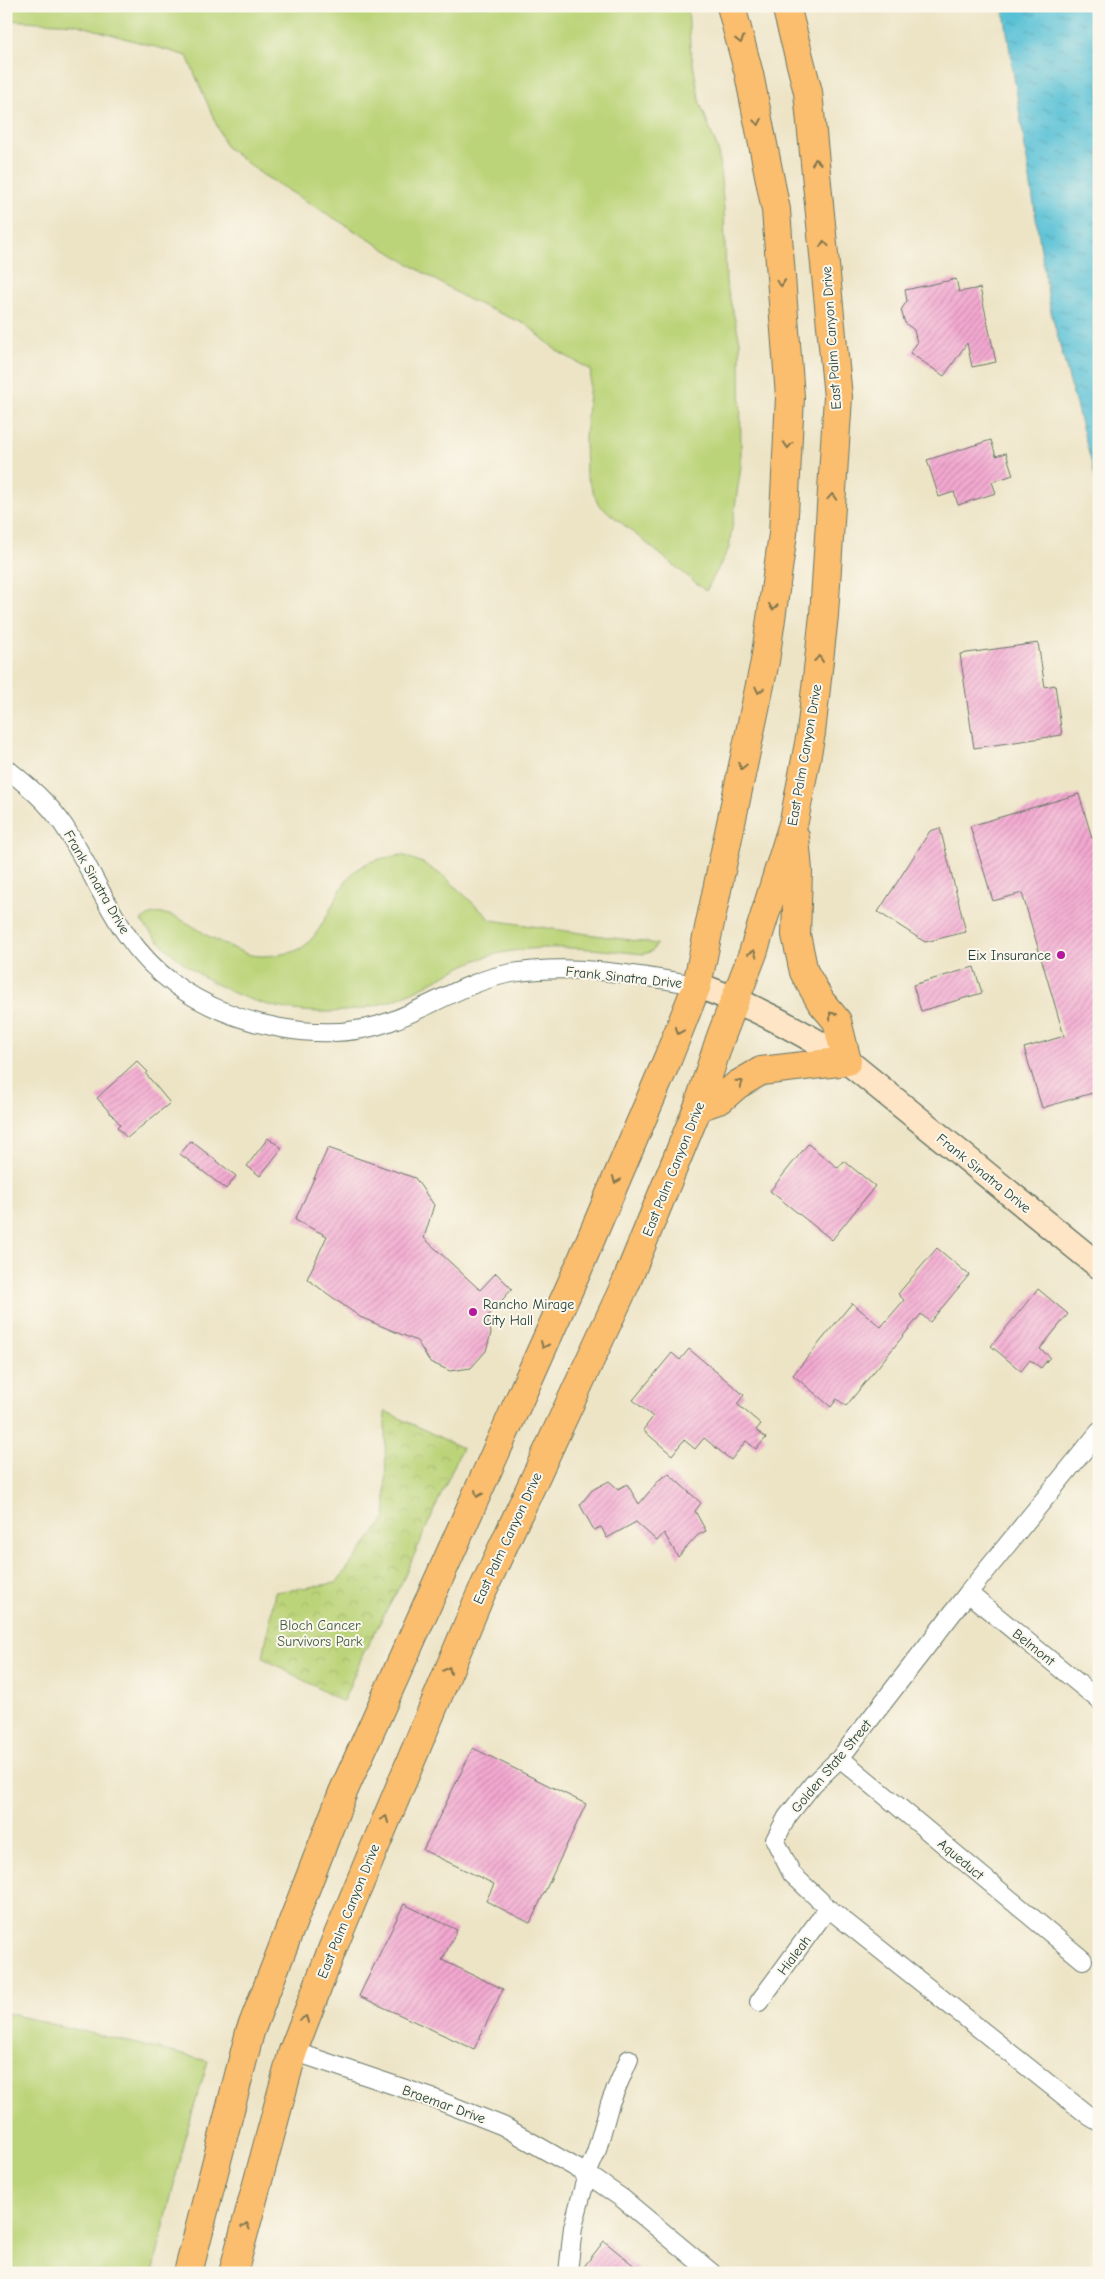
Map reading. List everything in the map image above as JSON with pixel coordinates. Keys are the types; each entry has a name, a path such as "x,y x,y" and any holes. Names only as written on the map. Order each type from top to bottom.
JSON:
{"main road":[{"path":"188,2273 250,2032 344,1792 578,1269 697,985 765,661 783,534 790,397 776,210 749,74 731,6"},
{"name":"East Palm Canyon Drive","path":"233,2273 293,2051 393,1800 479,1598 626,1283 698,1107 720,1039 753,954 794,821 810,733 824,615 838,398 808,92 786,6"},
{"path":"698,1107 721,1099 737,1084 761,1071 847,1061 837,1021 821,1002 804,972 796,935 798,871 794,821"},
{"name":"Frank Sinatra Drive","path":"697,985 737,999 803,1032 847,1061 1099,1266"}],"street":[{"name":"Frank Sinatra Drive","path":"6,768 45,802 64,825 118,925 138,950 174,984 216,1008 246,1020 277,1028 306,1031 334,1032 361,1029 391,1022 483,981 535,970 605,972 697,985"},
{"name":"Golden State Street","path":"1099,1432 1092,1453 968,1593 840,1758 813,1784 797,1804 787,1817 775,1840 792,1874 828,1908 1099,2122"},
{"name":"Belmont","path":"968,1593 1099,1700"},
{"name":"Aqueduct","path":"840,1758 1083,1960"},
{"name":"Hialeah","path":"759,2002 828,1908"},
{"name":"Braemar Drive","path":"293,2051 435,2099 503,2126 586,2174 623,2200 712,2273"},
{"path":"568,2273 573,2227 586,2174 596,2153 610,2103 628,2058"}],"green space":[{"path":"6,6 688,6 690,46 700,103 718,150 724,209 726,283 740,341 741,466 729,548 706,591 598,504 586,474 585,438 591,370 557,351 527,325 467,299 263,175 226,147 187,56 75,24 6,20"},
{"path":"402,855 423,863 446,878 491,920 657,944 651,952 643,954 551,948 496,954 471,962 399,998 363,1008 327,1012 292,1010 258,1002 225,989 194,971 166,948 141,921 150,915 159,913 186,922 219,942 247,954 262,956 288,953 300,949 310,941 319,930 340,891 356,870 372,861"},
{"name":"Bloch Cancer Survivors Park","path":"385,1411 462,1448 402,1582 363,1654 343,1702 263,1658 275,1592 336,1583 386,1518"},
{"path":"6,2013 208,2061 185,2137 153,2273 6,2273"}],"water":[{"path":"1003,6 1099,6 1099,491 1050,308"}],"building":[{"path":"956,279 959,292 980,288 996,362 972,367 967,343 944,376 910,353 917,343 914,330 905,323 901,310 907,301 905,290"},
{"path":"991,440 996,456 1006,453 1013,475 992,482 996,493 958,505 954,492 939,497 927,460"},
{"path":"1038,643 1045,687 1055,685 1062,735 974,748 960,654"},
{"path":"1079,794 1092,838 1096,837 1099,846 1099,1091 1042,1108 1024,1048 1064,1036 1022,893 993,901 970,826"},
{"path":"940,828 966,932 925,942 878,912 930,831"},
{"path":"974,967 982,993 921,1011 913,985"},
{"path":"137,1061 148,1072 146,1074 170,1103 127,1138 117,1127 120,1124 97,1098"},
{"path":"268,1138 282,1148 260,1176 247,1166"},
{"path":"191,1141 236,1176 226,1189 180,1154"},
{"path":"808,1144 838,1168 844,1161 875,1186 832,1240 770,1191"},
{"path":"328,1148 415,1178 434,1205 424,1238 480,1290 496,1273 512,1289 487,1317 491,1333 486,1351 471,1368 450,1371 430,1362 417,1341 360,1317 307,1279 327,1236 295,1220"},
{"path":"937,1248 969,1275 930,1322 921,1314 846,1406 837,1399 831,1407 793,1375 852,1303 881,1327 904,1300 898,1294"},
{"path":"1038,1289 1068,1314 1040,1349 1050,1357 1041,1368 1030,1360 1021,1371 991,1346"},
{"path":"689,1349 744,1395 737,1404 761,1424 756,1430 766,1438 756,1449 746,1441 731,1460 704,1438 695,1449 684,1440 672,1455 643,1430 653,1417 633,1400 672,1353 680,1360"},
{"path":"669,1474 701,1503 695,1511 706,1531 698,1535 678,1557 664,1533 657,1541 636,1522 607,1538 601,1527 594,1530 580,1505 592,1490 609,1481 618,1489 627,1484 639,1504 660,1479"},
{"path":"473,1748 586,1804 530,1923 486,1901 494,1884 423,1850"},
{"path":"404,1904 457,1930 442,1960 503,1989 474,2049 359,1996"},
{"path":"604,2241 643,2273 579,2273"}],"place":[{"name":"Eix Insurance","path":"1061,955"},
{"name":"Rancho Mirage City Hall","path":"473,1312"}]}
